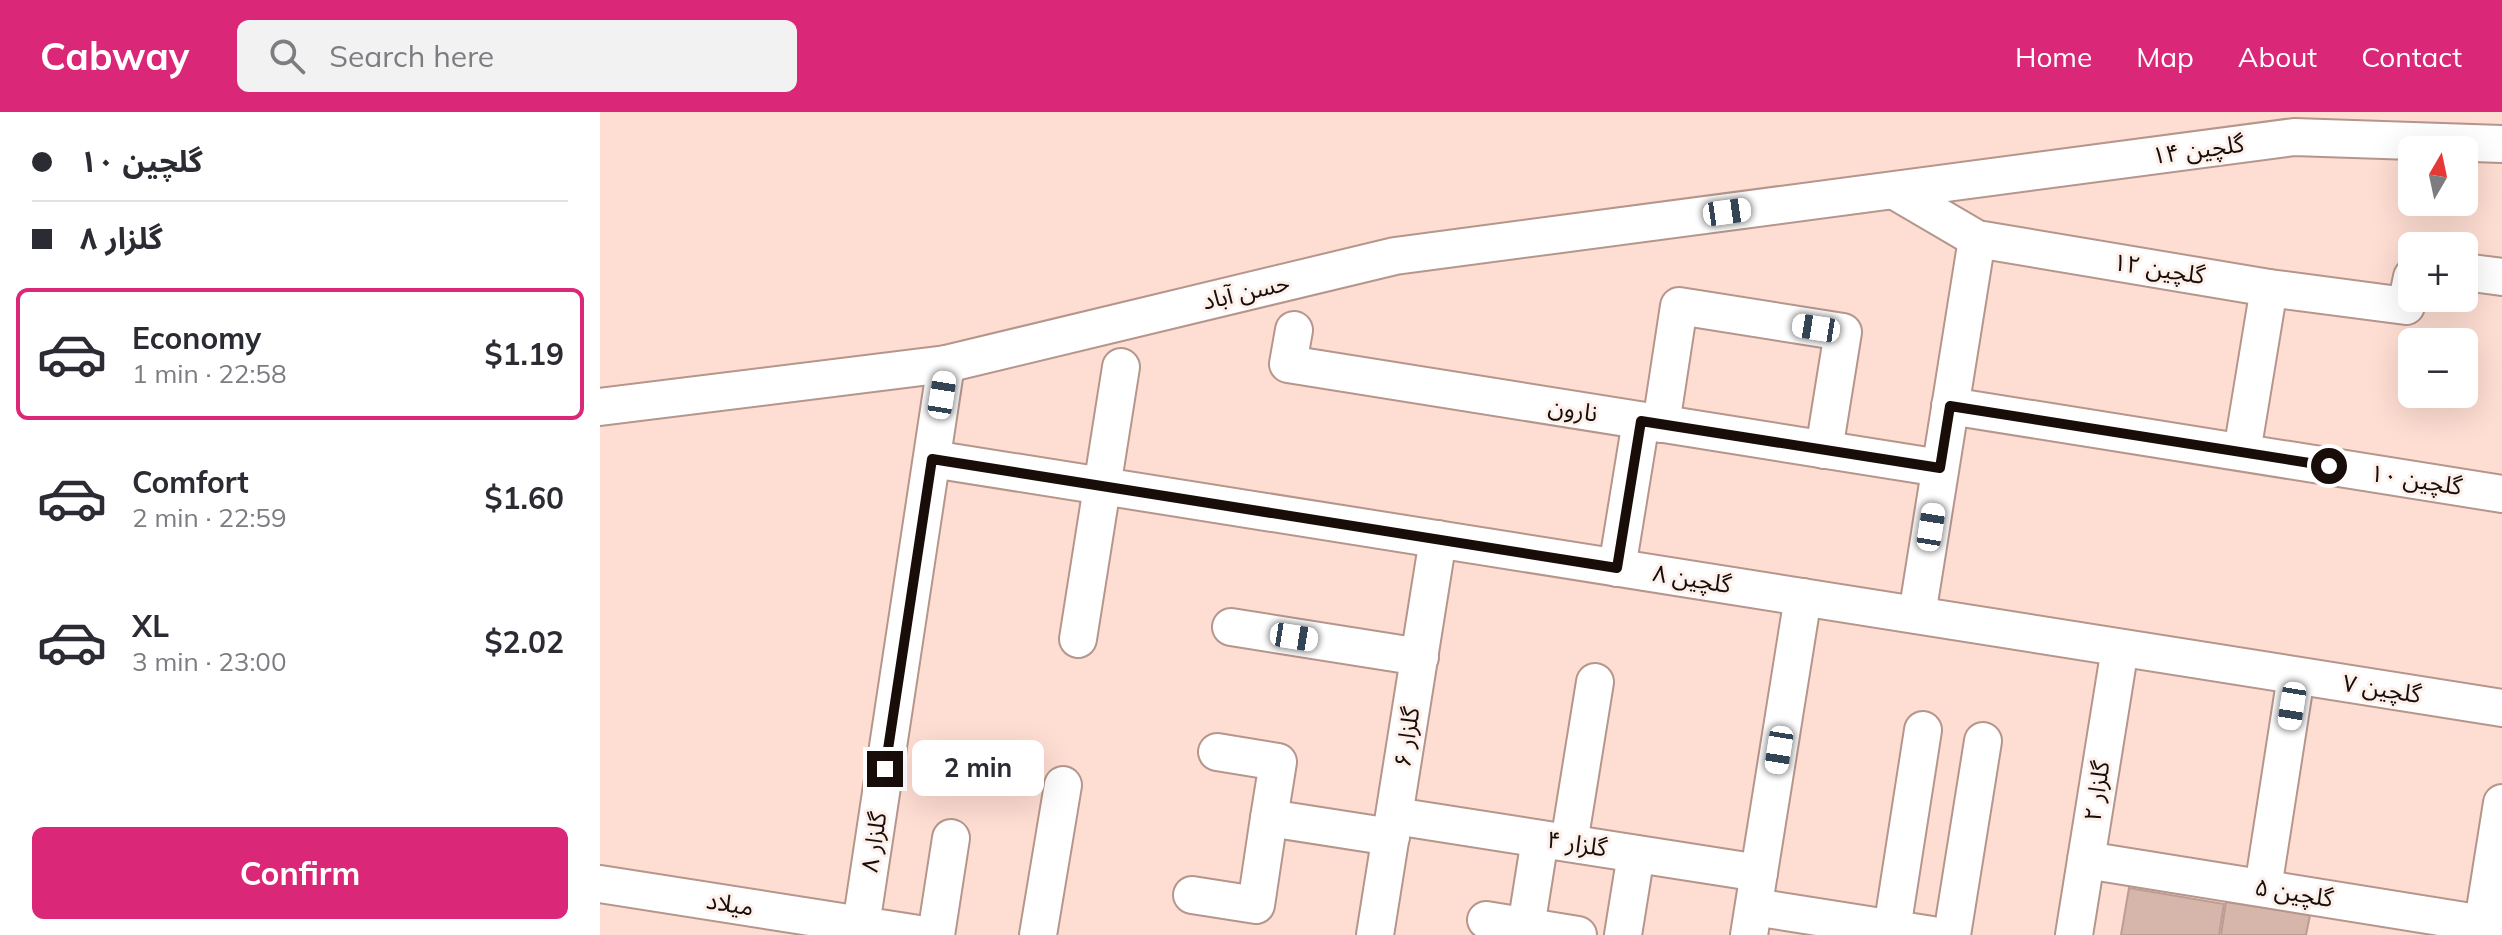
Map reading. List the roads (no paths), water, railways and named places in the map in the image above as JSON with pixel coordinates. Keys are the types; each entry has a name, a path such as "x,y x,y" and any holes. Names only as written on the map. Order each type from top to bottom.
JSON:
{"street":[{"name":"گلچین ۱۴","path":"1895,191 2294,137 2502,144"},
{"name":"گلچین ۱۲","path":"1895,191 1977,239 2269,288 2398,305"},
{"name":"حسن آباد","path":"600,407 946,364 1395,256 1895,191"},
{"path":"1917,615 1977,239"},
{"path":"2478,274 2502,277"},
{"path":"2242,452 2269,288"},
{"path":"1617,568 1679,306 1843,332 1824,450"},
{"name":"نارون","path":"1294,330 1288,364 1940,468"},
{"name":"گلزار ۸","path":"861,925 946,364"},
{"path":"1078,639 1121,367"},
{"name":"گلچین ۱۰","path":"1950,406 2502,494"},
{"name":"گلچین ۸","path":"932,459 2120,648"},
{"name":"گلزار ۶","path":"1375,935 1438,539"},
{"path":"1803,597 1754,905 1932,935"},
{"path":"1231,627 1420,657"},
{"name":"گلچین ۷","path":"2120,648 2502,708"},
{"name":"گلزار ۲","path":"2074,935 2120,648"},
{"path":"2263,888 2296,676"},
{"path":"1526,927 1554,841 1595,682"},
{"path":"1892,929 1923,730"},
{"path":"1952,935 1983,741"},
{"path":"1192,895 1256,905 1278,762 1217,752"},
{"path":"1038,935 1063,785"},
{"path":"2488,928 2502,803"},
{"name":"گلزار ۴","path":"1269,818 1554,841 1636,854 1754,905"},
{"path":"936,935 951,838"},
{"path":"1623,935 1636,854"},
{"name":"گلچین ۵","path":"2086,860 2488,928"},
{"name":"میلاد","path":"600,884 861,925"},
{"path":"1486,920 1578,935"},
{"path":"861,925 925,935"}]}
